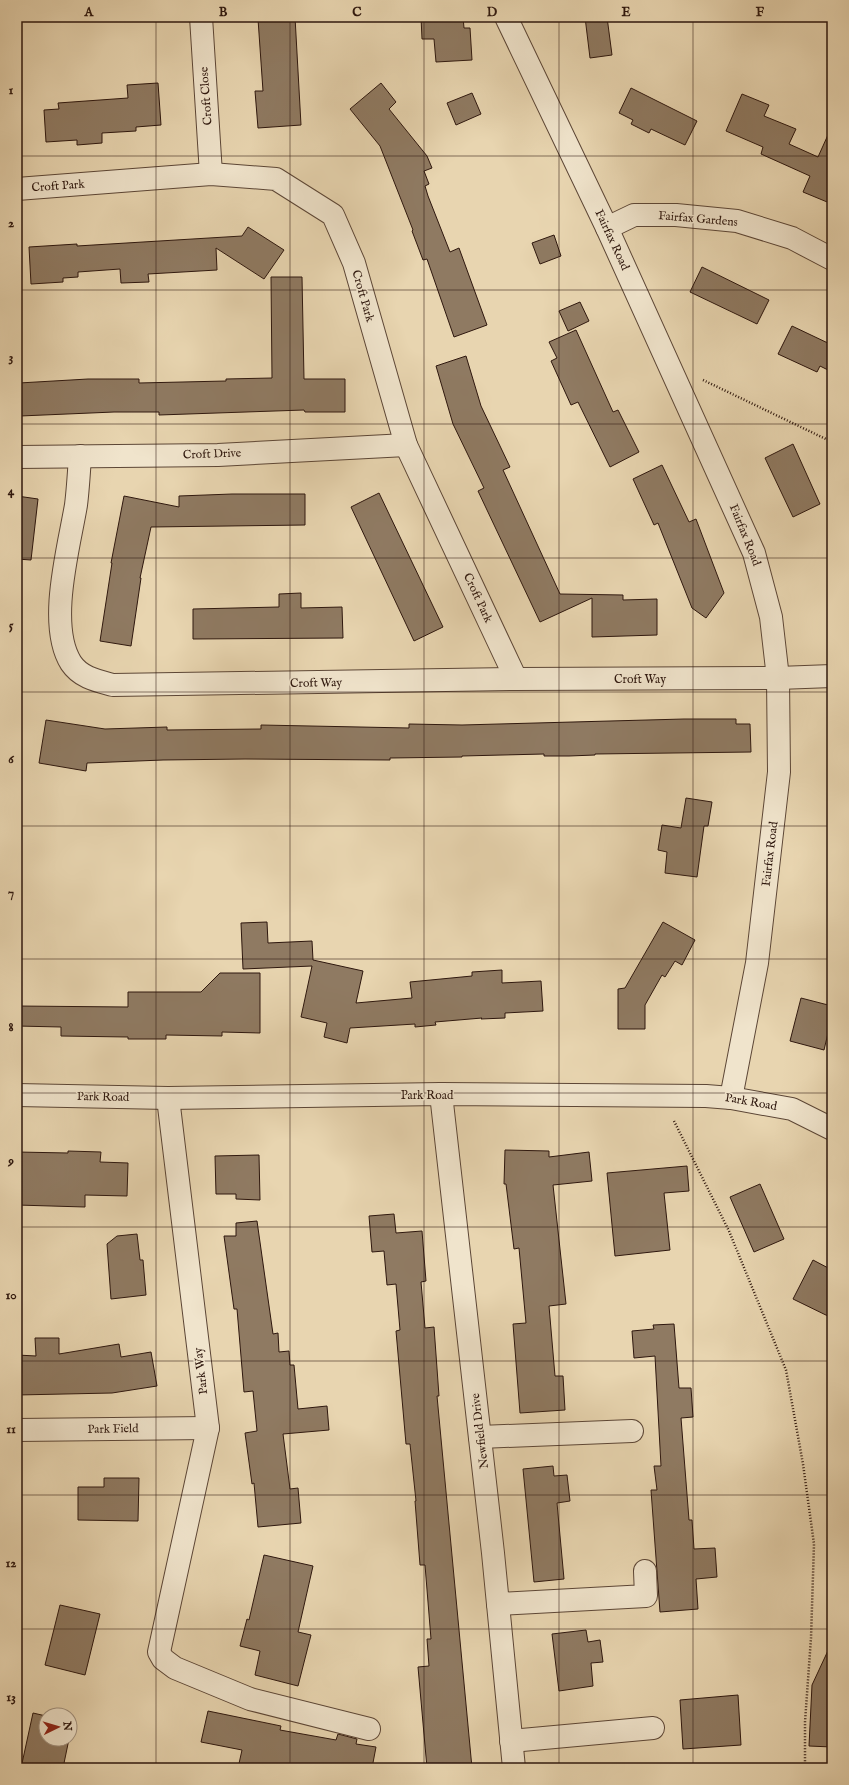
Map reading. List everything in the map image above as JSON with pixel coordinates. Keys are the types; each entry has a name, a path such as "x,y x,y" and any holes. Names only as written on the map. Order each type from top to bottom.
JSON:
{"street":[{"name":"Croft Close","path":"201,17 211,174"},
{"name":"Fairfax Road","path":"506,17 607,228 754,553 771,617 778,678 779,772 757,963 731,1098"},
{"name":"Croft Park","path":"17,189 211,174 276,179 333,214 354,263 406,445 516,679"},
{"name":"Fairfax Gardens","path":"607,228 634,215 676,215 737,221 792,238 832,259"},
{"name":"Croft Drive","path":"17,457 218,454 406,445"},
{"name":"Croft Way","path":"80,456 76,504 66,557 60,610 61,640 72,664 90,680 113,685 516,679 778,678 832,676"},
{"name":"Park Road","path":"17,1095 168,1098 441,1094 706,1096 731,1098 792,1109 832,1129"},
{"name":"Newfield Drive","path":"441,1094 480,1437 514,1768"},
{"name":"Park Way","path":"168,1098 208,1428 160,1641 159,1652 163,1659 175,1668 250,1699 369,1729"},
{"name":"Park Field","path":"17,1430 208,1428"},
{"path":"480,1437 632,1431"},
{"path":"498,1604 646,1596 645,1571"},
{"path":"511,1741 654,1728"}],"path":[{"path":"669,363 832,442"},
{"path":"665,1096 676,1127 730,1231 786,1370 803,1464 814,1544 804,1768"}],"building":[{"path":"295,17 301,125 258,128 255,91 263,91 258,19"},
{"path":"421,17 463,17 464,28 470,28 472,60 436,62 434,39 422,39"},
{"path":"585,17 607,17 612,55 590,58"},
{"path":"158,83 161,125 136,127 136,131 102,133 102,143 77,145 77,140 46,142 44,110 59,109 58,103 128,98 127,85"},
{"path":"381,83 396,102 389,109 427,156 432,168 424,171 429,184 425,186 428,196 450,252 459,248 487,325 454,337 427,259 423,260 412,231 413,230 380,146 350,109"},
{"path":"631,88 697,121 685,145 651,129 649,133 631,124 633,120 619,113"},
{"path":"472,93 481,114 456,125 447,103"},
{"path":"742,94 769,105 764,116 796,129 789,144 818,157 832,126 832,204 803,192 810,176 761,154 763,147 726,131"},
{"path":"248,227 284,250 264,279 216,248 217,270 148,274 149,282 121,283 120,269 78,272 78,277 63,278 63,282 31,284 29,247 77,244 77,246 242,236"},
{"path":"554,235 561,256 540,264 532,243"},
{"path":"702,267 769,300 757,324 690,292"},
{"path":"271,277 302,277 304,379 345,379 345,412 305,412 304,410 159,415 159,412 114,412 20,416 19,383 88,379 139,379 139,383 226,381 226,379 272,378"},
{"path":"580,302 589,321 568,331 559,311"},
{"path":"792,326 832,345 832,372 820,366 817,372 778,354"},
{"path":"576,330 613,412 618,410 639,452 610,467 578,402 571,405 551,361 557,358 549,342"},
{"path":"466,356 481,406 510,467 503,470 560,594 623,595 623,600 657,599 657,635 592,637 592,598 540,622 478,491 484,488 453,424 436,366"},
{"path":"793,444 820,504 793,517 765,458"},
{"path":"662,465 689,522 696,519 724,593 706,618 692,608 658,523 654,525 633,479"},
{"path":"379,493 443,627 414,641 351,507"},
{"path":"305,494 305,525 151,527 140,578 131,646 100,641 111,563 124,496 179,507 179,496"},
{"path":"17,496 38,499 31,560 17,559"},
{"path":"301,593 301,608 342,607 343,638 193,639 193,609 279,607 279,594"},
{"path":"736,719 736,724 750,724 751,752 595,754 569,756 544,756 544,754 390,758 390,760 163,760 87,763 86,771 39,763 46,720 105,729 167,727 167,730 261,729 261,725 409,728 409,724 462,725"},
{"path":"686,798 712,802 708,826 704,826 697,877 665,873 667,852 658,850 662,825 681,828"},
{"path":"267,922 268,943 312,941 313,960 363,971 356,1003 412,998 410,982 472,976 472,972 502,970 502,983 541,981 543,1011 505,1013 505,1018 481,1019 482,1018 435,1022 436,1025 415,1027 415,1024 350,1028 347,1043 324,1037 327,1023 301,1017 312,966 243,969 241,923"},
{"path":"663,922 695,940 682,965 675,961 665,977 662,975 645,1005 645,1029 618,1029 618,989 625,988"},
{"path":"220,973 260,973 260,1033 222,1032 222,1036 166,1035 166,1039 128,1039 128,1037 61,1036 61,1027 17,1026 17,1006 128,1007 128,992 201,992"},
{"path":"801,998 832,1006 832,1016 824,1050 790,1041"},
{"path":"505,1150 549,1151 549,1157 589,1152 592,1181 553,1185 566,1304 549,1306 555,1376 563,1376 565,1410 520,1413 513,1324 526,1323 519,1248 514,1249 506,1184 504,1184"},
{"path":"68,1151 101,1152 100,1162 128,1163 127,1196 85,1195 85,1207 17,1205 17,1152 68,1153"},
{"path":"259,1155 260,1200 236,1199 236,1194 216,1194 215,1156"},
{"path":"687,1166 689,1191 664,1193 670,1250 615,1256 607,1173"},
{"path":"760,1184 784,1239 754,1252 730,1197"},
{"path":"394,1214 396,1233 422,1231 426,1281 421,1282 425,1328 434,1327 439,1396 437,1396 472,1768 427,1768 418,1667 429,1666 427,1639 431,1639 425,1565 420,1565 416,1501 410,1444 406,1444 396,1331 400,1330 396,1284 387,1285 384,1251 372,1252 369,1216"},
{"path":"257,1221 273,1334 278,1333 279,1352 289,1351 290,1365 294,1365 298,1409 327,1406 329,1430 283,1434 290,1489 298,1488 301,1523 258,1527 254,1483 252,1484 245,1433 257,1431 253,1391 244,1392 237,1309 234,1309 224,1236 236,1236 236,1223"},
{"path":"137,1234 140,1260 143,1260 146,1295 111,1299 107,1244 117,1236"},
{"path":"813,1260 832,1270 832,1318 793,1299"},
{"path":"674,1324 679,1388 691,1388 693,1417 681,1418 689,1520 692,1520 694,1549 715,1548 717,1577 696,1579 698,1609 660,1612 651,1490 657,1490 654,1466 661,1466 655,1356 634,1358 632,1331 654,1329 653,1325"},
{"path":"35,1338 59,1338 59,1354 119,1344 121,1357 151,1352 157,1386 112,1393 17,1395 17,1355 36,1356"},
{"path":"553,1466 554,1476 567,1475 570,1501 557,1503 564,1579 534,1582 523,1469"},
{"path":"104,1478 139,1478 138,1521 78,1520 78,1487 104,1487"},
{"path":"264,1555 313,1566 298,1632 311,1635 298,1686 255,1675 260,1651 240,1646 247,1619 249,1620"},
{"path":"60,1605 100,1614 85,1675 45,1665"},
{"path":"586,1630 588,1642 600,1640 603,1662 591,1663 593,1686 559,1691 552,1634"},
{"path":"832,1642 832,1747 809,1746 812,1685"},
{"path":"738,1695 741,1745 683,1749 680,1700"},
{"path":"208,1711 281,1726 280,1730 336,1740 338,1734 357,1739 356,1744 376,1747 372,1768 238,1768 242,1750 201,1742"},
{"path":"33,1713 38,1714 38,1747 67,1747 63,1768 21,1768"}]}
